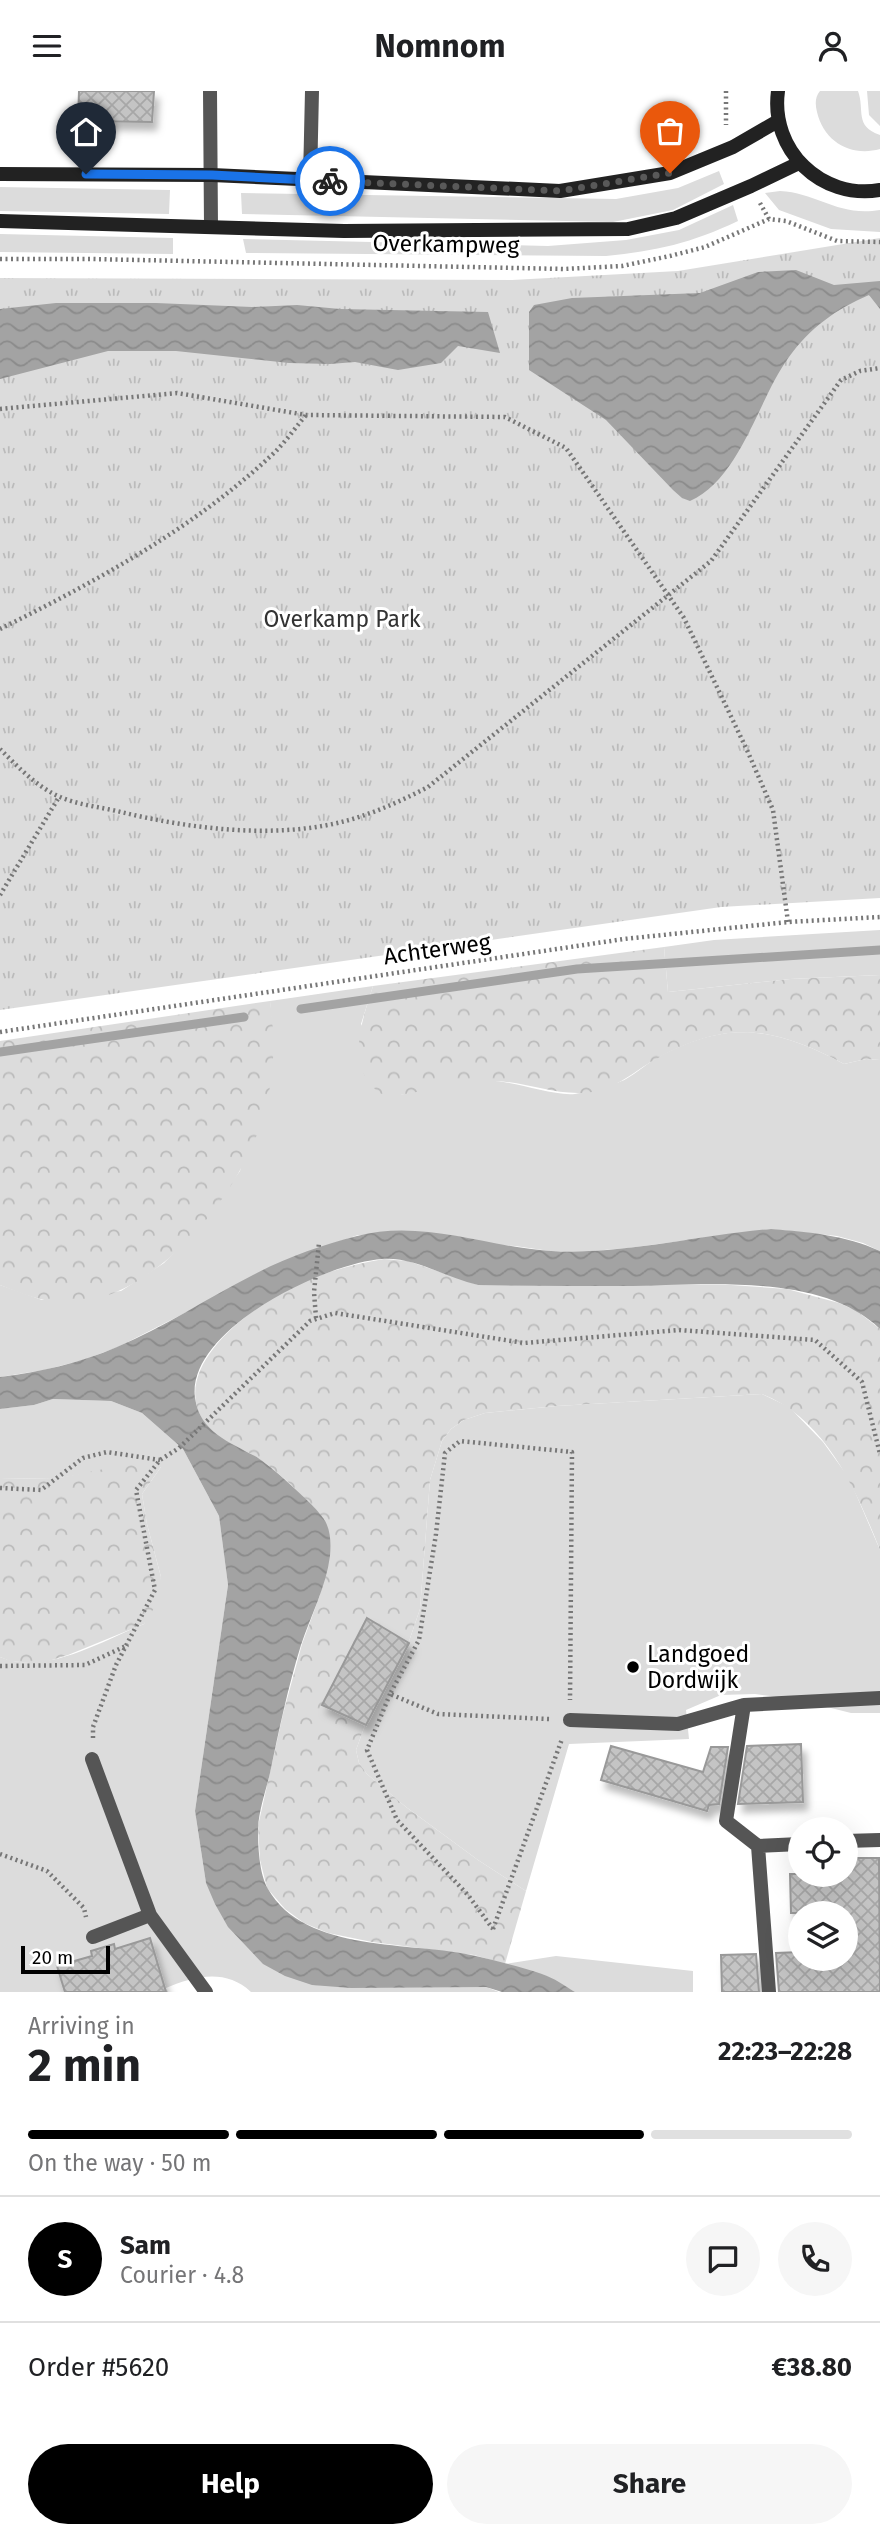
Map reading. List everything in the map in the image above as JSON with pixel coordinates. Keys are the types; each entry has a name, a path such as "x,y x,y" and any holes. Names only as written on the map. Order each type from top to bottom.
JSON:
{"street":[{"path":"778,91 778,121 783,136 799,163 833,186 859,191 880,190"},
{"path":"0,174 212,175 560,191 670,173 733,147 778,121"},
{"name":"Overkampweg","path":"0,222 344,231 628,229 676,218 799,163"}],"lane":[{"path":"210,91 211,226"},
{"path":"310,180 312,91"},
{"path":"569,1720 678,1724 744,1705 880,1698"},
{"path":"744,1705 726,1821 758,1846 788,1845"},
{"path":"92,1759 150,1915 206,1992"},
{"path":"858,1841 880,1840"},
{"path":"758,1846 769,1992"},
{"path":"93,1937 150,1915"}],"path":[{"name":"Overkampweg","path":"0,259 564,269 622,266 705,247 769,219 786,221 837,240 880,241"},
{"path":"0,749 42,786 59,797 153,820 209,827 300,830 348,820 395,804 428,787 710,561 778,471 841,380 860,371 880,368"},
{"path":"0,409 177,393 306,415 505,417 566,448 684,618 773,810 788,922"},
{"path":"0,629 147,550 276,451 306,415"},
{"path":"0,895 59,797"},
{"name":"Achterweg","path":"0,1032 624,939 788,922 880,917"},
{"path":"316,1318 314,1292 319,1243"},
{"path":"92,1759 93,1727 116,1665 155,1590 136,1490 160,1460 180,1448 316,1318 335,1313 524,1343 679,1330 815,1340 862,1382 880,1454"},
{"path":"460,1441 572,1452 569,1720 493,1929 468,1895 397,1820 367,1750 390,1694 419,1640 436,1534 445,1453 460,1441"},
{"path":"0,1488 41,1490 83,1458 107,1452 160,1460"},
{"path":"0,1666 85,1665 128,1645"},
{"path":"390,1694 438,1714 569,1720"},
{"path":"0,1854 47,1871 84,1908 93,1937"}],"green space":[{"path":"820,91 858,91 863,122 880,135 880,149 849,149 832,139 817,112 816,101"},
{"path":"867,91 880,91 880,126 869,115"},
{"path":"719,171 724,184 673,210 613,222 242,214 241,193 616,199 678,188"},
{"path":"0,187 170,190 169,214 0,211"},
{"path":"780,191 806,196 840,208 880,210 880,232 831,229 779,210 765,193"},
{"path":"733,205 738,221 721,229 674,245 606,256 246,253 243,239 548,246 626,240 679,230"},
{"path":"0,234 173,238 173,254 0,252"},
{"name":"Overkamp Park","path":"880,238 880,898 721,907 0,1010 0,278 512,280 678,271"},
{"path":"880,930 880,975 790,979 668,992 664,947 714,940"},
{"path":"664,947 668,992 790,979 880,975 880,1060 866,1059 844,1064 795,1042 773,1036 730,1033 707,1037 684,1046 613,1085 584,1093 492,1081 386,1097 373,1087 364,1074 359,1046 373,986"},
{"path":"373,986 361,1024 400,1095 471,1081 504,1082 575,1094 630,1077 657,1058 683,1046 706,1037 729,1033 773,1036 795,1042 844,1064 866,1059 880,1060 880,1251 837,1236 771,1229 592,1251 550,1251 358,1235 299,1255 118,1347 44,1370 0,1377 0,1285 42,1300 121,1291 164,1263 198,1228 240,1171 273,1042 270,1001"},
{"path":"270,1001 273,1067 266,1106 256,1138 219,1203 195,1233 167,1260 137,1281 105,1296 63,1303 35,1298 0,1285 0,1041"},
{"path":"384,1259 408,1261 478,1285 731,1285 787,1289 839,1303 857,1311 880,1329 880,1550 849,1481 821,1439 804,1420 784,1405 762,1394 485,1413 464,1420 451,1429 442,1441 430,1480 420,1609 404,1656 368,1717 356,1750 359,1763 367,1774 406,1807 478,1860 526,1891 505,1964 474,1955 372,1942 328,1933 304,1923 285,1909 267,1888 260,1860 258,1826 283,1714 302,1644 320,1595 325,1520 275,1471 252,1454 219,1437 208,1427 197,1406 196,1384 204,1363 218,1343 236,1324 257,1308 318,1276"},
{"path":"762,1394 789,1407 823,1442 849,1478 880,1550 880,1713 851,1713 795,1699 755,1694 721,1695 686,1710 689,1739 569,1744 526,1891 478,1860 406,1807 367,1774 359,1763 356,1750 368,1717 404,1656 420,1609 430,1480 442,1441 451,1429 464,1420 485,1413"},
{"path":"53,1399 111,1401 142,1413 183,1449 219,1516 228,1585 195,1811 206,1883 423,1987 486,1987 499,1992 251,1992 231,1980 210,1977 177,1984 166,1988 168,1992 0,1992 0,1657 17,1662 54,1659 92,1647 144,1624 161,1577 142,1494 161,1467 54,1479 0,1478 0,1409 34,1405"},
{"path":"129,1464 161,1467 142,1494 161,1577 158,1602 144,1624 39,1664 10,1661 0,1657 0,1478 54,1479"},
{"path":"556,1956 693,1971 693,1992 575,1992 544,1975 505,1964"}],"water":[{"path":"796,270 834,285 880,281 880,309 869,295 835,313 806,337 778,374 747,436 723,475 708,490 690,501 673,490 606,420 529,370 529,312 534,305 572,298 700,293 758,272"},
{"path":"56,303 252,307 297,305 340,309 488,312 500,353 458,346 441,363 398,370 355,362 289,363 176,351 108,351 0,379 0,309"},
{"path":"771,1229 840,1238 880,1251 880,1329 855,1311 825,1298 793,1290 722,1284 478,1285 407,1261 382,1259 357,1263 295,1287 235,1325 212,1348 198,1373 195,1398 203,1419 217,1435 261,1460 292,1486 324,1519 330,1537 330,1556 325,1579 296,1661 260,1814 260,1859 268,1889 285,1910 307,1925 333,1935 476,1956 542,1974 575,1992 502,1992 486,1987 351,1988 312,1985 285,1976 263,1964 228,1927 215,1904 206,1883 195,1811 228,1585 219,1516 183,1449 142,1413 111,1401 53,1399 34,1405 0,1409 0,1377 60,1366 103,1353 152,1331 278,1263 357,1236 381,1232 430,1232 527,1249 579,1251 634,1247"}],"building":[{"path":"79,91 154,91 152,122 78,121"},
{"path":"367,1618 409,1643 366,1725 322,1705"},
{"path":"801,1744 803,1802 738,1804 747,1746"},
{"path":"611,1746 703,1772 711,1747 728,1747 719,1804 709,1805 707,1811 601,1780"},
{"path":"858,1858 879,1858 880,1992 779,1992 776,1953 788,1952 788,1971 858,1971 858,1901 791,1901 790,1887 858,1887"},
{"path":"150,1938 166,1992 65,1992 57,1966 92,1956 91,1951 114,1944 115,1949"},
{"path":"756,1954 759,1992 722,1992 721,1955"}],"waterway":[{"path":"301,1009 577,969 880,950"},
{"path":"0,1052 244,1017"}],"way so far":[{"path":"330,181 560,191 670,173"}],"place":[{"name":"Landgoed Dordwijk","path":"633,1667"}],"route":[{"path":"86,174 212,175 330,181"}]}
